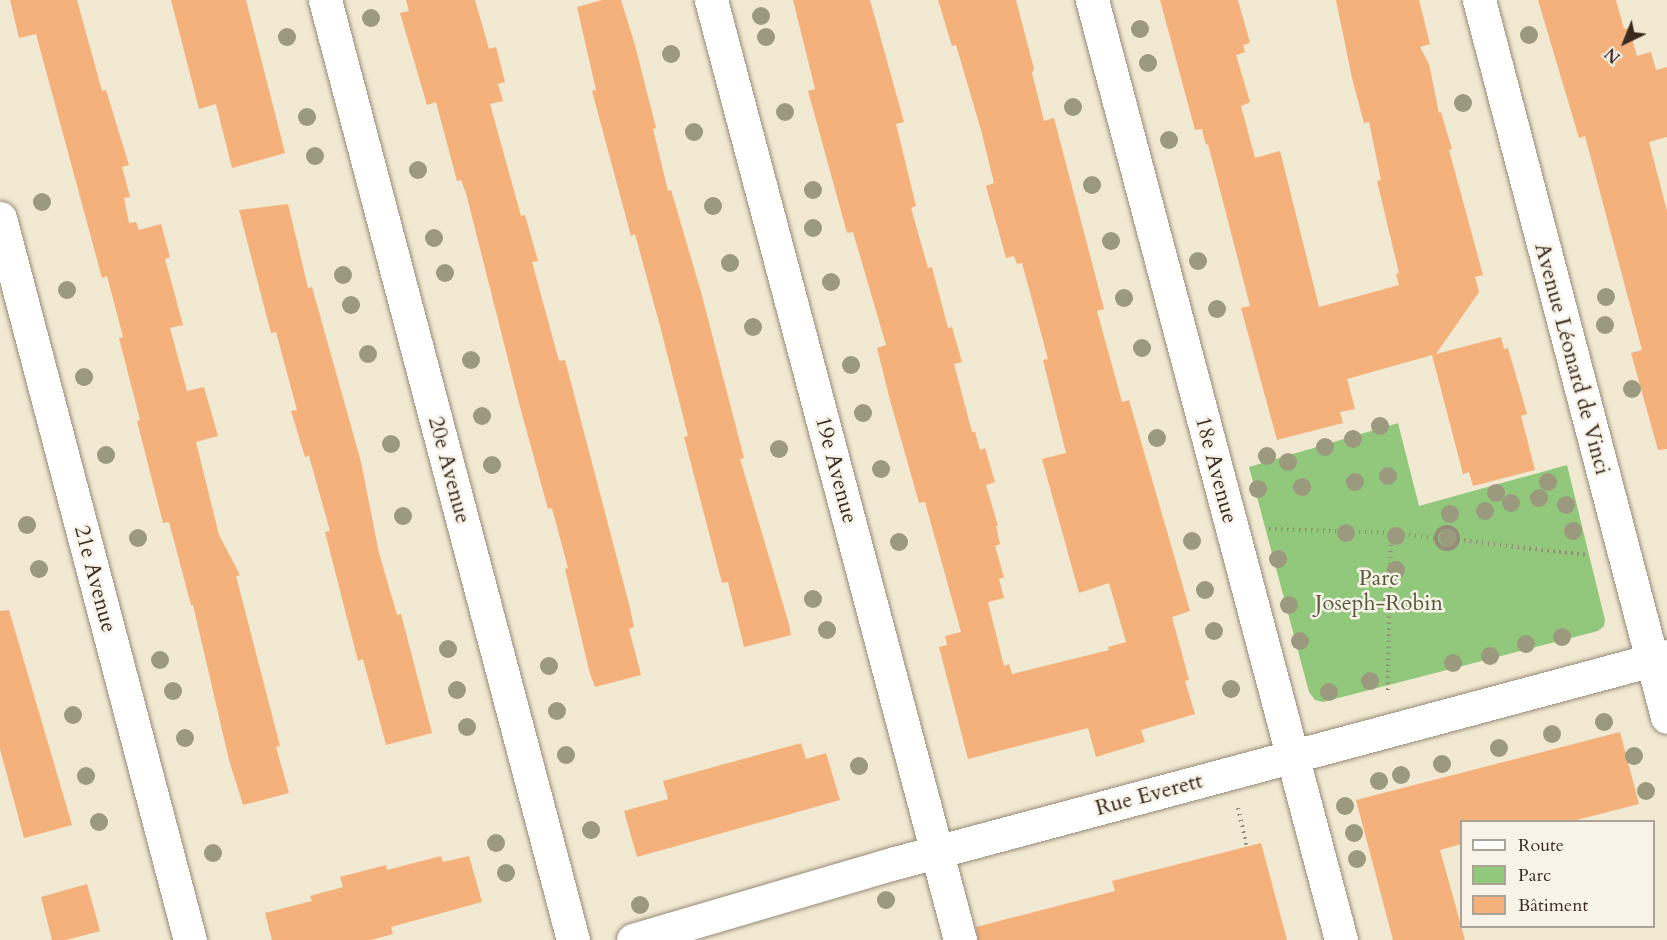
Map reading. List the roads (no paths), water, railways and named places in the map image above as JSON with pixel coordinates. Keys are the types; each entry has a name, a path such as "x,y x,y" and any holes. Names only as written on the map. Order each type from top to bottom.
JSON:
{"street":[{"name":"20e Avenue","path":"325,0 573,940"},
{"name":"19e Avenue","path":"711,0 960,940"},
{"name":"18e Avenue","path":"1092,0 1341,940"},
{"name":"Avenue Léonard de Vinci","path":"1479,0 1659,658 1667,717"},
{"name":"21e Avenue","path":"0,218 190,940"},
{"name":"Rue Everett","path":"633,940 938,852 1659,658"}],"park label":[{"name":"Parc Joseph-Robin","path":"1379,590"}]}
